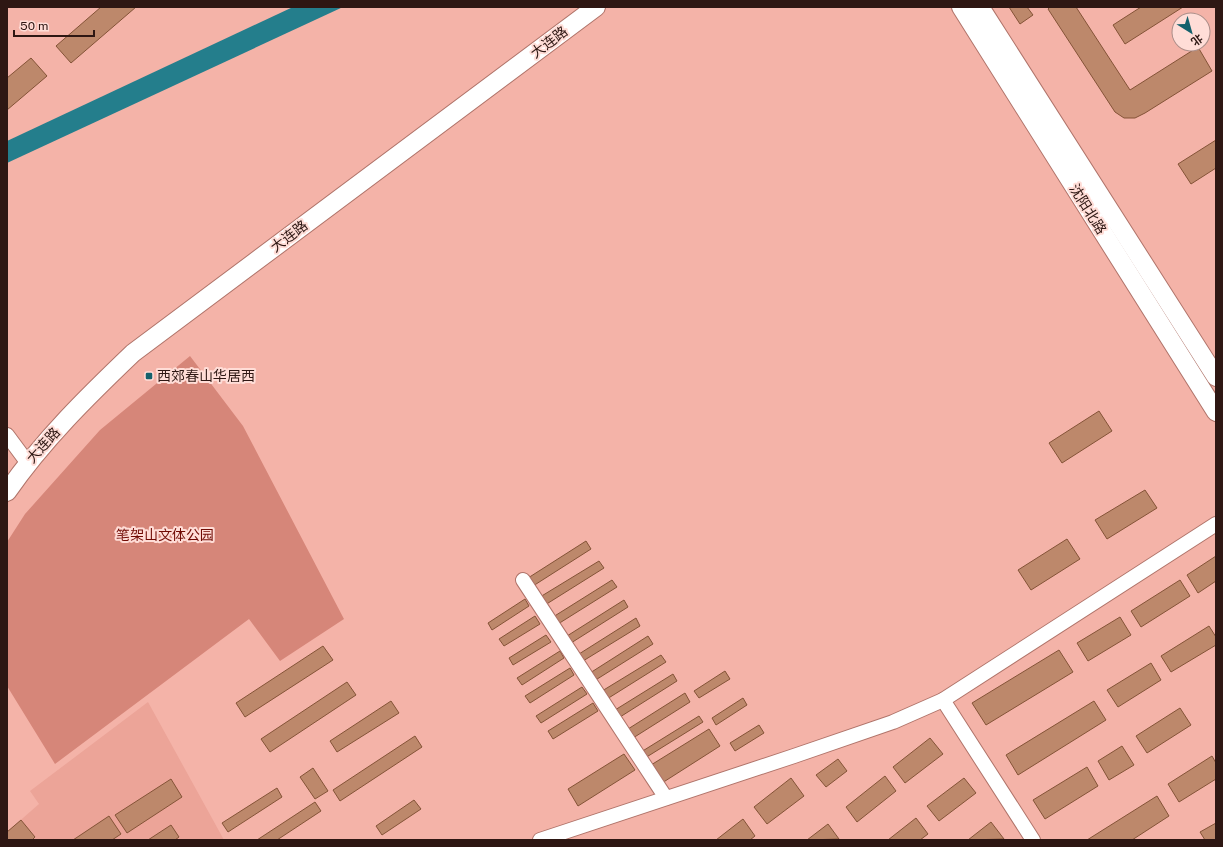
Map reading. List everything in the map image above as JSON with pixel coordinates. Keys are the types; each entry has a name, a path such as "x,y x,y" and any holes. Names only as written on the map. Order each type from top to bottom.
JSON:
{"main road":[{"name":"大连路","path":"7,492 28,462 86,397 133,353 596,7"},
{"name":"沈阳北路","path":"961,7 1216,412"},
{"name":"沈阳北路","path":"980,7 1216,377"}],"street":[{"path":"7,435 28,462"},
{"path":"540,840 886,724 943,700 1216,524"},
{"path":"523,580 666,798"},
{"path":"943,700 1032,840"}],"shaded area":[{"path":"148,702 224,840 7,840 7,832 39,804 30,791"}],"green space":[{"name":"笔架山文体公园","path":"190,356 243,426 344,619 280,661 249,619 55,764 7,686 7,542 25,514 100,430"}],"water":[{"path":"293,7 343,7 7,163 7,141"}],"building":[{"path":"101,7 136,7 71,63 56,46"},
{"path":"1009,7 1027,7 1033,15 1020,24"},
{"path":"1050,7 1076,7 1130,90 1190,52 1201,52 1212,71 1145,113 1135,118 1124,118 1115,112 1048,9"},
{"path":"1141,7 1183,7 1175,12 1171,12 1171,15 1125,44 1113,25"},
{"path":"31,58 47,76 7,110 7,78"},
{"path":"1216,140 1216,168 1191,184 1178,164"},
{"path":"1099,411 1112,431 1062,463 1049,443"},
{"path":"1145,490 1157,508 1107,539 1095,520"},
{"path":"1067,539 1080,559 1031,590 1018,570"},
{"path":"586,541 591,549 533,586 528,578"},
{"path":"1216,556 1216,581 1198,593 1187,575"},
{"path":"599,561 604,568 545,605 540,597"},
{"path":"612,580 617,587 558,624 553,617"},
{"path":"1180,580 1190,596 1141,627 1131,611"},
{"path":"525,599 529,606 492,630 488,623"},
{"path":"624,600 628,607 571,643 567,636"},
{"path":"535,616 540,624 504,646 499,639"},
{"path":"1120,617 1131,635 1088,661 1077,643"},
{"path":"636,618 640,626 583,661 579,654"},
{"path":"1209,626 1216,637 1216,645 1171,672 1161,656"},
{"path":"546,635 551,642 513,665 509,658"},
{"path":"648,636 653,644 594,681 590,673"},
{"path":"323,646 333,660 245,717 236,703"},
{"path":"1059,650 1073,672 986,725 972,703"},
{"path":"560,651 564,658 522,685 517,678"},
{"path":"661,655 666,662 607,699 602,691"},
{"path":"1151,663 1161,680 1118,707 1107,690"},
{"path":"570,668 574,675 530,703 525,696"},
{"path":"725,671 730,679 699,698 694,691"},
{"path":"673,674 677,681 620,717 615,710"},
{"path":"347,682 356,695 270,752 261,739"},
{"path":"582,687 587,694 541,723 536,716"},
{"path":"685,693 690,702 633,738 628,729"},
{"path":"743,698 747,705 716,725 712,718"},
{"path":"391,701 399,713 337,752 330,741"},
{"path":"1094,701 1106,720 1018,775 1006,755"},
{"path":"593,703 598,711 553,739 548,731"},
{"path":"1180,708 1191,725 1147,753 1136,736"},
{"path":"699,716 703,722 645,758 641,752"},
{"path":"759,725 764,733 735,751 730,743"},
{"path":"709,729 720,746 662,783 651,765"},
{"path":"415,736 422,747 340,801 333,790"},
{"path":"930,738 943,754 905,783 893,767"},
{"path":"1122,746 1134,765 1109,780 1098,761"},
{"path":"624,754 635,770 578,806 568,789"},
{"path":"1212,756 1216,763 1216,779 1179,802 1168,784"},
{"path":"838,759 847,771 826,787 816,775"},
{"path":"1087,767 1098,786 1045,819 1033,800"},
{"path":"313,768 328,791 315,799 300,777"},
{"path":"885,776 896,791 857,822 846,807"},
{"path":"791,778 804,796 767,824 754,807"},
{"path":"964,778 976,793 939,821 927,806"},
{"path":"171,779 182,797 127,833 115,815"},
{"path":"277,788 282,797 228,832 222,823"},
{"path":"1157,796 1169,816 1132,840 1087,840"},
{"path":"414,800 421,809 382,835 376,826"},
{"path":"315,802 321,811 277,840 257,840"},
{"path":"109,816 121,834 112,840 73,840"},
{"path":"916,818 928,834 920,840 888,840"},
{"path":"743,819 755,836 750,840 716,840"},
{"path":"21,820 35,837 32,840 7,840 7,832"},
{"path":"991,822 1004,839 968,840"},
{"path":"1216,823 1216,840 1205,840 1200,832"},
{"path":"828,824 839,839 807,840"},
{"path":"171,825 179,837 175,840 148,840"}],"place":[{"name":"西郊春山华居西","path":"149,376"}]}
